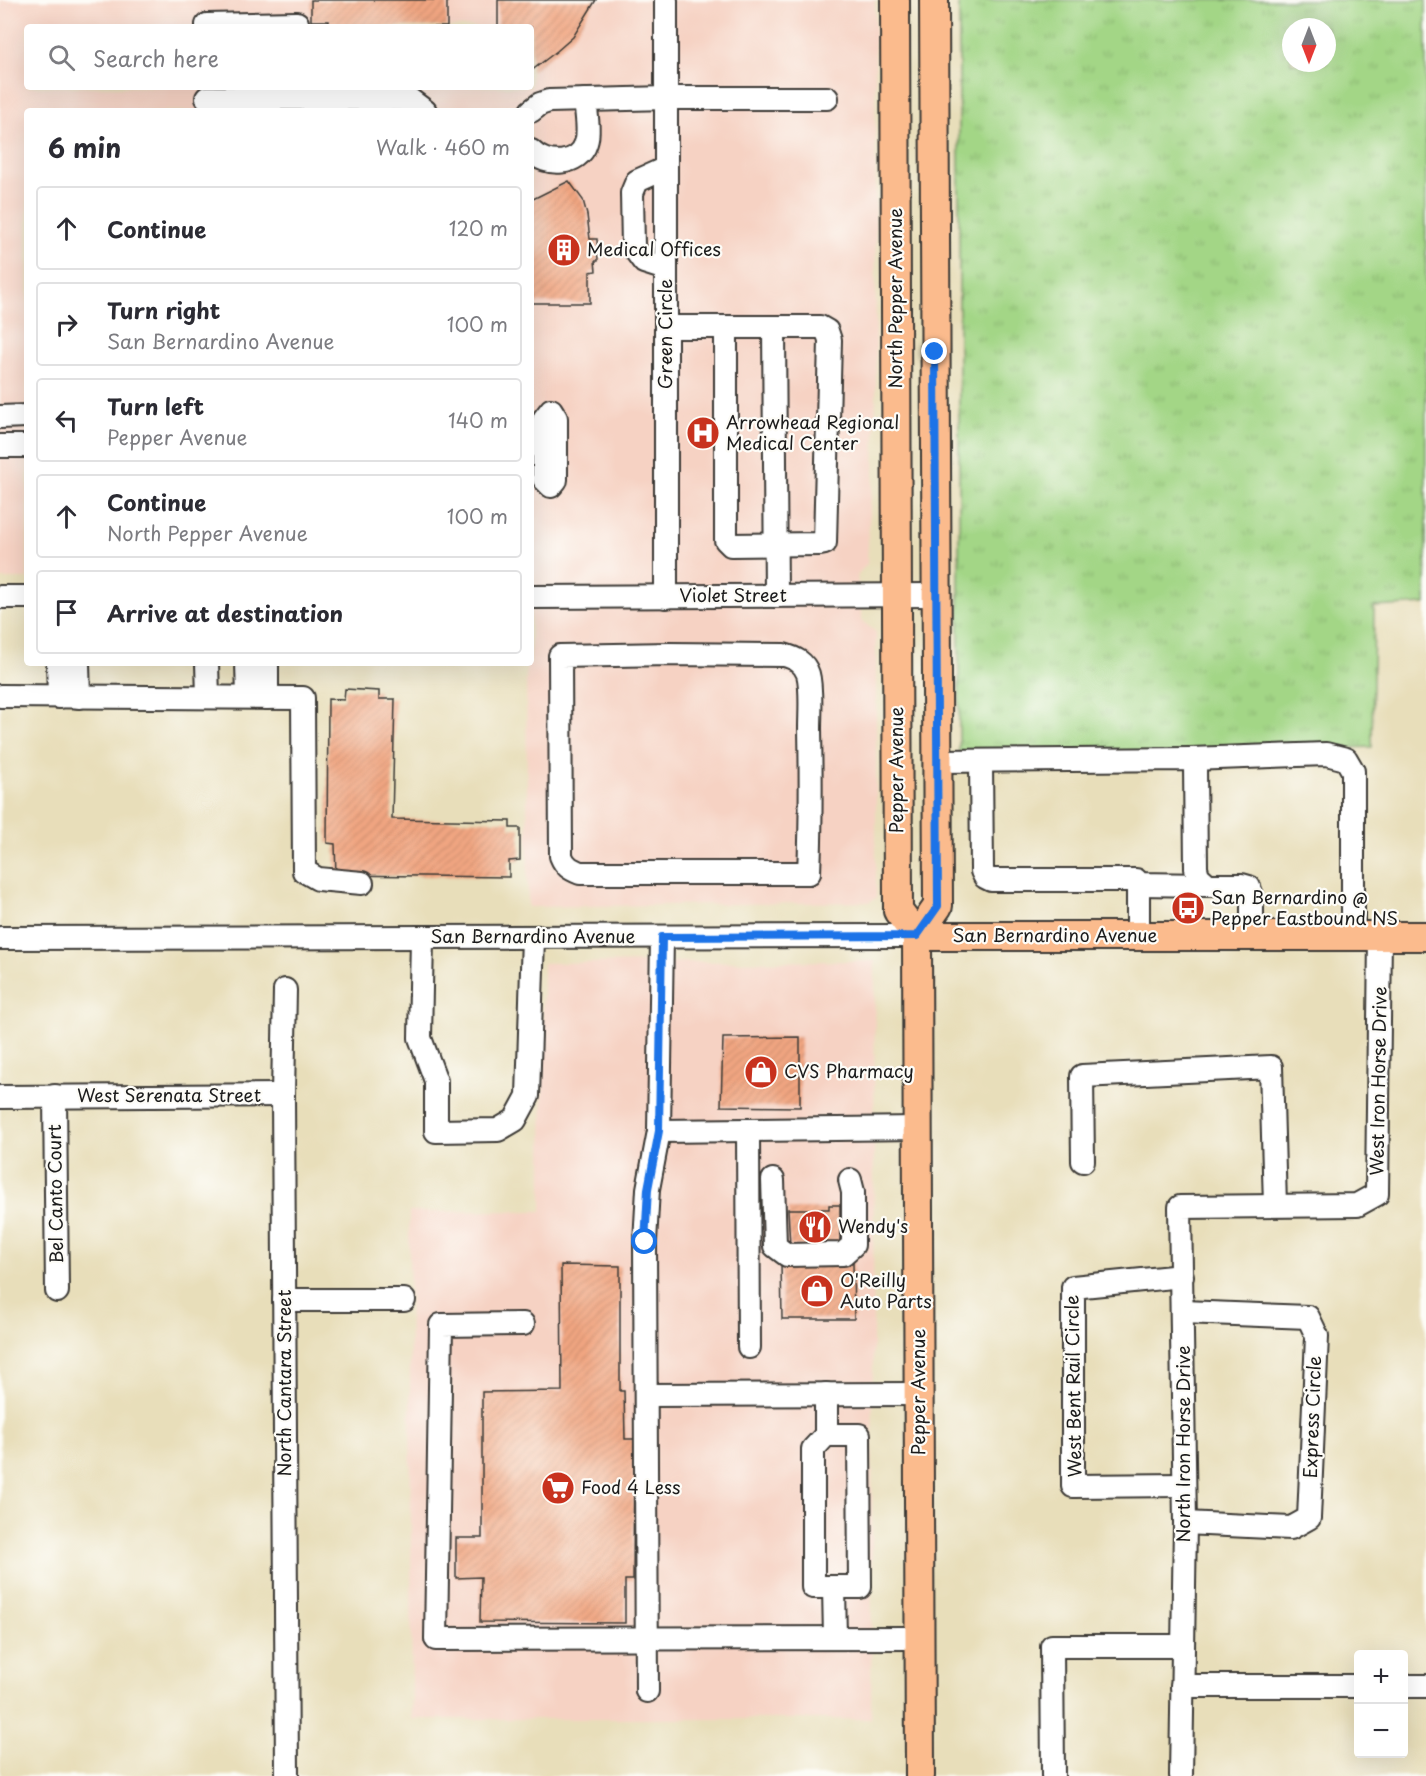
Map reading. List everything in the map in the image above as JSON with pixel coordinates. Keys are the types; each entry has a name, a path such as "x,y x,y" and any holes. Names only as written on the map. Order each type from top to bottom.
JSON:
{"main road":[{"name":"North Pepper Avenue","path":"895,0 896,596"},
{"path":"917,936 938,906 934,0"},
{"name":"Pepper Avenue","path":"896,596 898,911 917,936 920,1776"},
{"name":"San Bernardino Avenue","path":"917,936 1426,936"}],"street":[{"name":"Green Circle","path":"666,0 666,597"},
{"path":"267,24 297,23"},
{"path":"534,109 549,101 827,98"},
{"path":"207,99 410,99 421,108"},
{"path":"534,153 543,160 553,162 572,160 579,155 587,141 585,100"},
{"path":"666,168 641,178 634,185 632,193 634,251 644,261 666,270"},
{"path":"666,320 829,315"},
{"path":"666,320 726,327 820,327 827,331 830,340 825,543 731,545 726,540 726,327"},
{"path":"774,327 776,596"},
{"path":"0,417 24,416"},
{"path":"0,446 24,446"},
{"name":"Violet Street","path":"534,597 935,595"},
{"path":"0,597 24,597"},
{"path":"784,655 803,664 808,674 810,706 809,873 702,873 580,873 570,869 564,863 561,856 560,656 784,655"},
{"path":"59,666 69,697"},
{"path":"69,697 77,666"},
{"path":"207,666 208,698"},
{"path":"248,666 258,697"},
{"path":"258,697 266,666"},
{"path":"0,696 303,698 304,871 318,879 362,883"},
{"path":"937,761 1191,759 1326,754 1346,759 1353,771 1366,936"},
{"path":"1191,759 1195,765 1196,868 1198,876 1208,885"},
{"path":"981,761 982,871 985,877 991,880 1136,880 1138,884 1138,936"},
{"path":"1138,884 1242,885 1249,887 1252,896 1252,936"},
{"name":"San Bernardino Avenue","path":"0,938 917,936"},
{"name":"West Iron Horse Drive","path":"1275,1205 1357,1205 1377,1194 1366,936"},
{"path":"422,938 420,1038 436,1081 436,1131 498,1130 515,1120 528,1096 533,937"},
{"path":"647,1691 645,1242 648,1189 659,1131 662,937"},
{"name":"North Cantara Street","path":"285,990 283,1095 287,1776"},
{"path":"1083,1161 1082,1076 1271,1067 1275,1205"},
{"name":"West Serenata Street","path":"0,1097 283,1095"},
{"name":"Bel Canto Court","path":"55,1096 57,1291"},
{"path":"659,1131 918,1128"},
{"path":"748,1130 750,1347"},
{"path":"773,1180 775,1246 787,1255 843,1254 853,1245 853,1192 850,1180"},
{"name":"North Iron Horse Drive","path":"1181,1776 1185,1523 1180,1207 1275,1205"},
{"name":"West Bent Rail Circle","path":"1182,1276 1073,1287 1073,1486 1184,1485"},
{"path":"284,1300 404,1300"},
{"name":"Express Circle","path":"1183,1312 1308,1317 1317,1335 1309,1518 1291,1528 1185,1523"},
{"path":"523,1324 441,1325 436,1639 919,1638"},
{"path":"826,1394 826,1436 813,1449 813,1587 860,1587 860,1436 826,1436"},
{"path":"647,1395 919,1394"},
{"path":"834,1587 835,1638"},
{"path":"1053,1776 1052,1646 1182,1646"},
{"path":"1182,1686 1354,1686"},
{"path":"1408,1686 1426,1686"}],"shaded area":[{"name":"Arrowhead Regional Medical Center","path":"0,0 875,0 876,394 874,473 867,564 857,575 862,621 876,632 876,898 869,902 528,907 526,666 534,666 534,108 24,108 24,579 0,579"},
{"path":"875,961 871,1719 412,1719 409,1212 542,1211 543,963"}],"green space":[{"path":"959,0 1426,0 1426,604 1374,607 1372,747 959,761"}],"building":[{"path":"311,0 447,0 447,24 329,24 329,21 311,21"},
{"path":"498,0 596,0 573,37 534,69 534,24 498,24"},
{"name":"Medical Offices","path":"569,181 583,200 590,239 597,239 598,261 595,261 596,271 590,272 590,303 534,303 534,198"},
{"path":"345,689 379,691 379,699 395,699 392,819 510,821 510,828 520,828 520,860 509,861 509,877 336,875 335,844 327,843 328,699 344,700"},
{"name":"CVS Pharmacy","path":"800,1037 800,1107 721,1106 723,1038"},
{"name":"Wendy's","path":"829,1205 840,1205 840,1245 790,1246 788,1209 829,1209"},
{"name":"O'Reilly Auto Parts","path":"853,1262 854,1319 782,1319 781,1263"},
{"name":"Food 4 Less","path":"561,1265 620,1266 620,1391 624,1391 625,1439 634,1439 633,1580 625,1580 625,1623 480,1622 481,1577 456,1578 456,1538 482,1538 482,1392 562,1391"}],"place":[{"name":"Medical Offices","path":"564,250"},
{"name":"Arrowhead Regional Medical Center","path":"703,433"},
{"name":"San Bernardino @ Pepper Eastbound NS","path":"1188,908"},
{"name":"CVS Pharmacy","path":"761,1072"},
{"name":"Wendy's","path":"815,1227"},
{"name":"O'Reilly Auto Parts","path":"817,1291"},
{"name":"Food 4 Less","path":"558,1488"}],"route":[{"path":"645,1242 648,1189 659,1131 662,937 917,936 938,906 935,352"}]}
